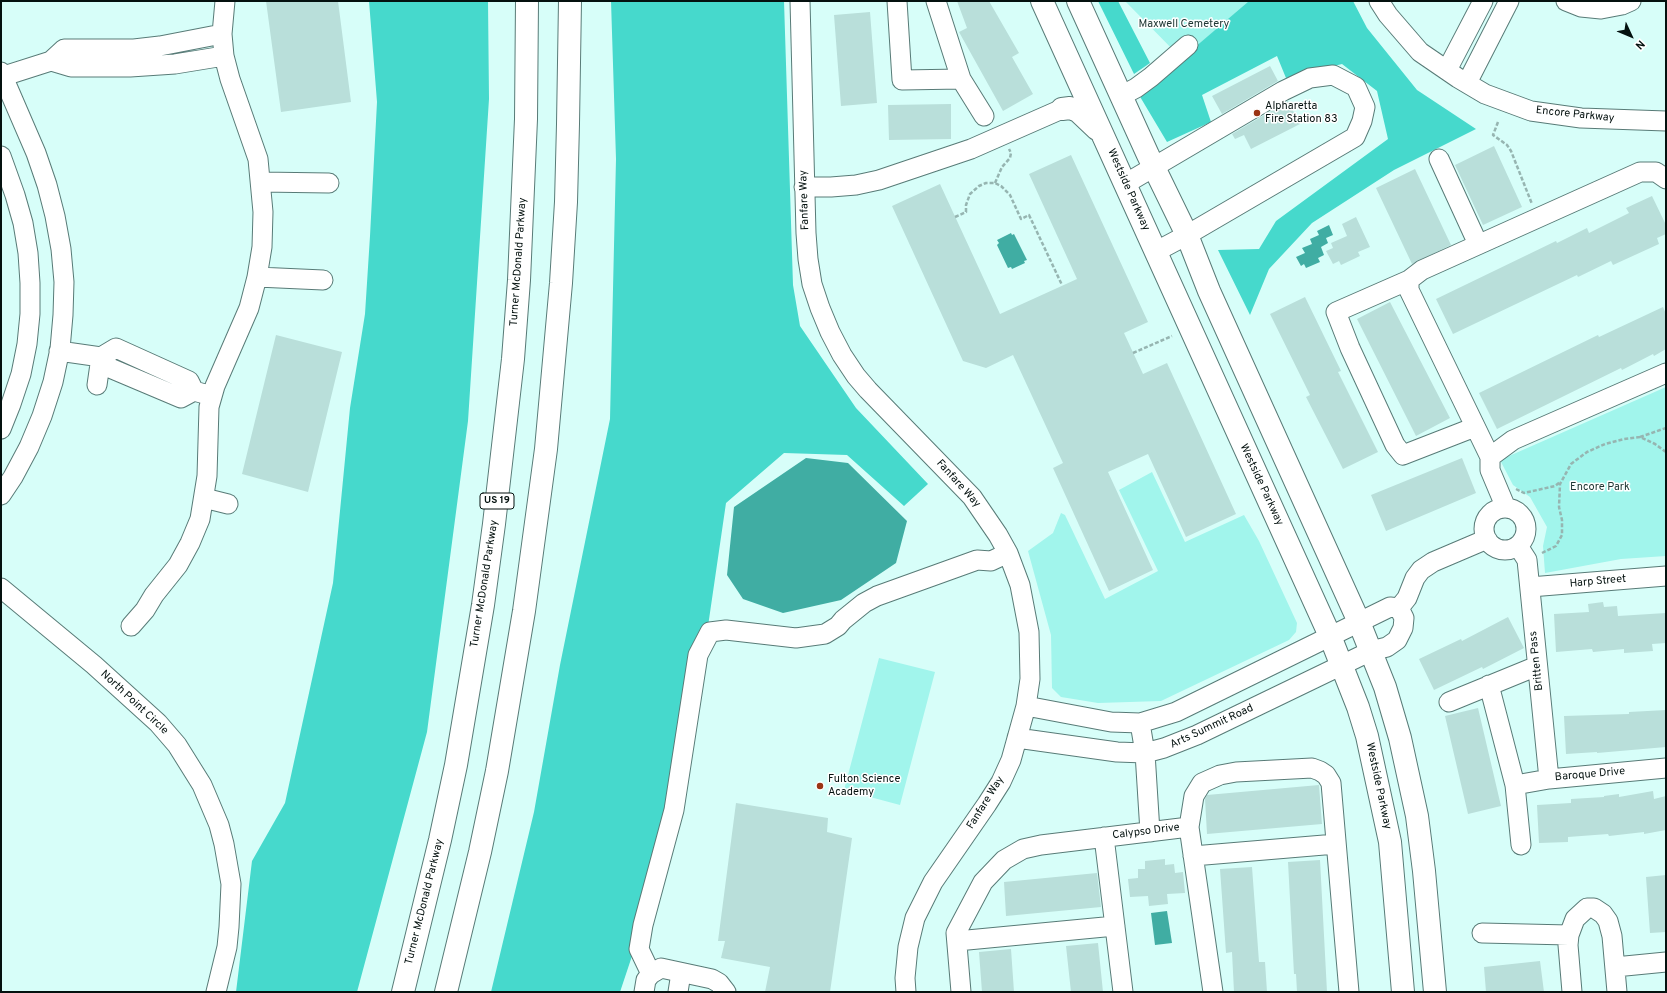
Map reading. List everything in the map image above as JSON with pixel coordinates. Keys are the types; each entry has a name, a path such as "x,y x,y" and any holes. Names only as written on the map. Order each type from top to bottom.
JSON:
{"main road":[{"name":"Turner McDonald Parkway","path":"403,992 440,840 456,765 483,606 494,524 513,359 519,280 526,127 527,1"},
{"path":"446,992 476,867 496,771 515,669 537,522 548,434 561,283 568,124 570,1"},
{"name":"Westside Parkway","path":"1042,1 1330,636 1358,707 1367,736 1390,842 1403,992"},
{"path":"1078,1 1154,167 1187,235 1209,291 1371,651 1393,713 1416,808 1435,992"},
{"path":"1062,109 1072,89 1075,72"},
{"path":"1062,109 1070,108 1078,111 1096,128 1106,142"}],"street":[{"path":"131,626 145,610 154,595 178,565 190,543 200,519 207,476 209,407 215,386 249,308 262,247 263,212 258,159 230,79 224,56 222,34 224,1"},
{"name":"Fanfare Way","path":"800,1 804,187 808,259 812,284 825,320 842,354 868,390 972,497 998,535 1008,554 1020,585 1029,632 1030,679 1026,706 1011,760 1001,782 933,882 915,918 908,947 905,978 906,992"},
{"path":"897,1 902,80 961,79"},
{"path":"936,1 961,79 984,116"},
{"name":"Encore Parkway","path":"1379,1 1388,15 1420,52 1485,94 1531,111 1581,118 1666,121"},
{"path":"1447,70 1483,1"},
{"path":"1467,83 1509,1"},
{"path":"1566,1 1581,7 1601,9 1622,5 1631,1"},
{"path":"1469,30 1489,39"},
{"path":"1,495 13,477 29,447 42,416 53,382 59,351 63,315 64,282 61,249 47,185 36,154 2,75 50,61 64,49 134,49 160,46 222,34"},
{"path":"1121,96 1136,88 1151,77 1188,45"},
{"path":"50,61 71,67 130,67 175,64 224,56"},
{"path":"1125,184 1283,91 1310,78 1333,75 1356,87 1365,107 1362,121 1355,137 1156,252"},
{"path":"804,187 838,187 879,180 971,149 1062,109"},
{"path":"1,156 23,223 28,253 30,283 30,314 27,344 21,374 1,429"},
{"path":"1439,159 1478,244"},
{"path":"1475,427 1402,455 1395,445 1350,348 1336,312 1409,280 1422,270 1478,244 1640,172 1656,172 1666,179"},
{"path":"261,182 329,182"},
{"path":"256,277 323,280"},
{"path":"1409,280 1409,290 1490,457 1490,470 1504,502 1525,520 1526,534 1522,553 1505,550 1491,543 1484,527 1486,521 1504,502"},
{"path":"59,351 101,357 110,368 181,398 194,391 212,396"},
{"path":"97,385 101,357"},
{"path":"1490,457 1513,440 1666,373"},
{"path":"204,498 228,504"},
{"path":"1026,706 1111,722 1140,723 1176,712 1390,607 1399,608 1407,598 1415,578 1421,570 1432,562 1491,543"},
{"name":"Britten Pass","path":"1522,553 1530,587 1537,666 1550,779"},
{"path":"651,974 639,949 643,925 674,810 698,655 710,632 726,630 796,638 825,634 838,626 864,603 877,596 977,560 991,561 1008,554"},
{"name":"Harp Street","path":"1530,587 1666,576"},
{"name":"North Point Circle","path":"1,588 94,665 158,723 185,756 202,785 219,825 231,884 227,947 216,992"},
{"name":"Arts Summit Road","path":"1018,738 1117,752 1145,753 1181,742 1371,651 1387,647 1397,640 1404,628 1404,618 1399,608"},
{"path":"1449,702 1537,666"},
{"path":"1489,685 1515,785 1522,845"},
{"path":"1140,723 1145,753 1150,832"},
{"name":"Calypso Drive","path":"961,992 956,933 983,882 1004,860 1023,849 1041,845 1189,827 1194,796 1202,783 1208,779 1236,772 1312,768 1320,770 1332,783 1349,992"},
{"name":"Baroque Drive","path":"1515,785 1550,779 1666,768"},
{"path":"1189,827 1212,992"},
{"path":"1104,837 1123,992"},
{"path":"1193,856 1336,844"},
{"path":"1572,992 1568,945 1569,935 1575,919 1586,908 1594,908 1603,914 1608,921 1612,936 1617,992"},
{"path":"957,941 1115,926"},
{"path":"1482,933 1569,935"},
{"path":"1615,967 1666,962"},
{"path":"644,992 646,980 651,974 661,968 712,979 719,983 726,992"},
{"path":"678,992 681,972"}],"path":[{"path":"1498,122 1493,135 1507,144 1538,218"},
{"path":"995,183 1002,167 1010,158 1011,153 1008,145"},
{"path":"955,216 966,212 968,199 973,190 986,183 995,183 1001,186 1010,195 1021,219 1030,215 1062,285"},
{"path":"1133,353 1172,336"},
{"path":"1522,553 1556,546 1562,535 1562,520 1558,507 1560,484 1571,464 1588,452 1604,444 1640,437 1666,428"},
{"path":"1640,437 1655,444 1666,452"},
{"path":"1504,502 1514,487 1524,492 1554,486 1562,480"}],"green space":[{"name":"Maxwell Cemetery","path":"1125,1 1249,1 1182,59"},
{"name":"Encore Park","path":"1666,387 1666,556 1621,559 1545,573 1543,546 1547,527 1530,497 1513,485 1500,460"},
{"path":"1152,472 1185,542 1244,515 1259,541 1297,623 1296,632 1289,640 1161,701 1098,703 1061,697 1052,688 1051,635 1028,551 1053,533 1061,513 1065,515 1105,599 1158,571 1119,490"},
{"path":"879,658 935,672 900,805 844,790"}],"shaded area":[{"path":"369,1 488,1 489,99 468,421 427,732 357,992 236,992 252,861 285,803 333,583 350,408 365,314 370,236 377,102"},
{"path":"611,1 784,1 793,285 800,326 856,408 928,484 904,506 847,455 784,453 726,503 707,633 642,926 620,992 491,992 534,812 560,665 610,419 616,159"},
{"path":"1098,1 1118,1 1150,63 1134,74"},
{"path":"1249,1 1353,1 1367,28 1417,90 1476,129 1394,170 1312,223 1269,269 1250,315 1218,250 1259,249 1276,221 1388,139 1377,91 1342,64 1286,78 1277,56 1202,95 1211,122 1167,142 1139,95"},
{"path":"1329,225 1333,235 1326,238 1328,243 1321,247 1324,255 1318,258 1320,262 1306,268 1304,264 1301,266 1296,257 1305,253 1302,248 1312,244 1310,239 1319,235 1317,231"},
{"path":"1011,233 1012,235 1014,234 1027,260 1024,261 1025,263 1012,269 1011,267 1008,268 997,245 999,243 997,240"},
{"path":"806,458 848,463 907,521 896,563 841,600 783,613 743,599 727,575 734,507"},
{"path":"1167,911 1172,943 1155,945 1151,913"}],"building":[{"path":"266,1 338,1 351,102 281,112"},
{"path":"957,1 989,1 1019,53 1012,57 1033,94 1003,111 959,32 967,28"},
{"path":"870,12 877,103 841,106 834,15"},
{"path":"1270,66 1278,81 1222,114 1212,96"},
{"path":"1288,101 1300,124 1251,149 1244,135 1235,139 1232,134"},
{"path":"951,104 951,139 889,140 888,105"},
{"path":"1494,146 1522,207 1483,225 1455,165"},
{"path":"1071,155 1148,322 1124,333 1143,374 1167,363 1236,514 1186,537 1148,454 1108,472 1153,570 1109,591 1053,468 1063,463 1013,355 986,368 963,361 892,206 940,184 1000,314 1077,279 1029,174"},
{"path":"1415,169 1451,245 1412,264 1376,188"},
{"path":"1652,196 1666,225 1666,234 1657,238 1659,244 1613,265 1611,261 1578,277 1577,275 1453,334 1436,299 1556,241 1557,243 1587,228 1589,233 1629,213 1626,208"},
{"path":"1356,217 1370,247 1358,252 1360,256 1341,265 1339,261 1333,264 1326,251 1333,248 1331,243 1347,236 1342,224"},
{"path":"1305,297 1341,371 1338,372 1378,452 1343,469 1306,397 1310,395 1270,314"},
{"path":"1390,302 1450,418 1416,436 1357,319"},
{"path":"1663,307 1666,314 1666,349 1622,370 1621,368 1497,429 1479,393 1598,335 1599,337"},
{"path":"276,335 342,352 308,492 242,474"},
{"path":"1462,458 1476,493 1386,531 1371,495"},
{"path":"1603,602 1604,607 1617,606 1618,616 1666,613 1666,643 1652,644 1653,651 1624,653 1624,649 1593,652 1592,649 1556,652 1554,614 1589,612 1588,604"},
{"path":"1508,617 1524,648 1483,669 1482,667 1434,690 1419,659 1461,639 1462,641"},
{"path":"1478,708 1501,806 1468,814 1445,716"},
{"path":"1666,710 1666,747 1566,754 1564,716 1629,714 1629,712"},
{"path":"1319,785 1322,824 1207,834 1205,799 1207,795"},
{"path":"1653,791 1654,799 1666,796 1666,830 1644,834 1644,832 1609,836 1608,834 1568,837 1568,842 1539,843 1537,805 1571,803 1571,799 1604,797 1619,794 1619,797"},
{"path":"736,803 828,818 827,832 852,838 830,992 765,992 770,967 721,958 725,941 718,941"},
{"path":"1165,859 1165,865 1174,864 1175,873 1183,872 1185,893 1167,894 1168,904 1149,906 1148,896 1130,897 1128,879 1138,878 1138,869 1145,869 1145,861"},
{"path":"1320,860 1327,992 1297,992 1296,974 1294,974 1288,862"},
{"path":"1252,867 1259,962 1265,962 1267,992 1234,992 1232,952 1226,953 1220,869"},
{"path":"1097,873 1101,907 1006,916 1004,882"},
{"path":"1666,875 1666,932 1650,933 1646,877"},
{"path":"1098,943 1103,992 1071,992 1066,946"},
{"path":"1011,949 1014,992 982,992 979,952"},
{"path":"1540,961 1544,992 1486,992 1484,967"}],"place":[{"name":"Alpharetta Fire Station 83","path":"1257,113"},
{"name":"Fulton Science Academy","path":"820,786"}]}
